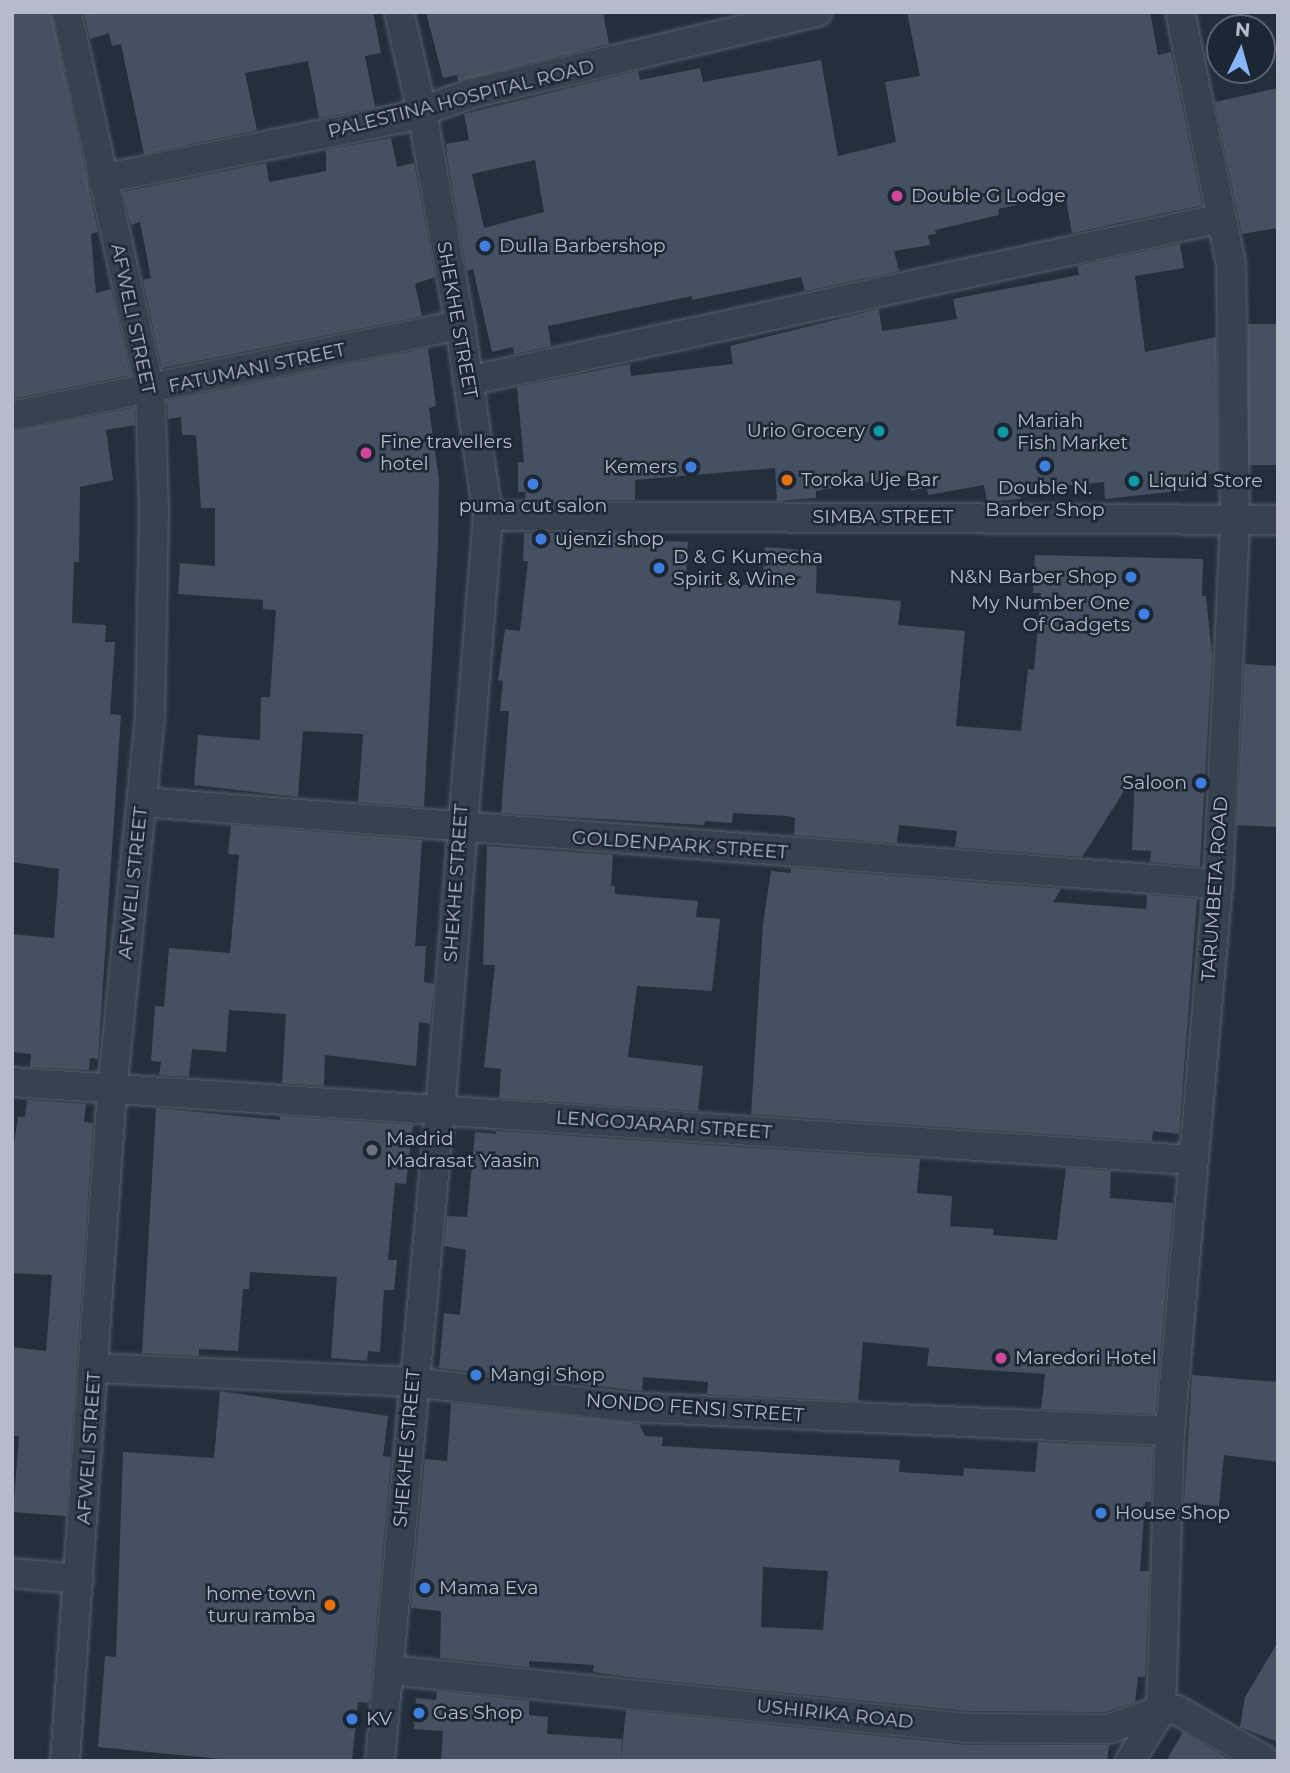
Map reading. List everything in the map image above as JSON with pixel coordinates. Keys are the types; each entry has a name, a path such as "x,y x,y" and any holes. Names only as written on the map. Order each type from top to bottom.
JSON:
{"street":[{"name":"AFWELI STREET","path":"65,1761 112,1091 142,802 154,592 150,390 67,12"},
{"name":"SHEKHE STREET","path":"380,1761 412,1382 440,1111 460,828 488,516 460,325 422,111 399,12"},
{"name":"PALESTINA HOSPITAL ROAD","path":"103,179 422,111 470,94 817,12"},
{"name":"TARUMBETA ROAD","path":"1130,1761 1161,1710 1170,1431 1191,1160 1218,884 1235,518 1231,264 1180,12"},
{"path":"468,381 1222,218"},
{"name":"FATUMANI STREET","path":"12,416 460,325"},
{"name":"SIMBA STREET","path":"488,516 1278,520"},
{"name":"GOLDENPARK STREET","path":"142,802 1218,884"},
{"name":"LENGOJARARI STREET","path":"12,1082 112,1091 1191,1160"},
{"name":"NONDO FENSI STREET","path":"94,1368 412,1382 628,1407 1170,1431"},
{"path":"12,1573 79,1579"},
{"name":"USHIRIKA ROAD","path":"389,1670 968,1728 1108,1729 1161,1710"},
{"path":"1161,1710 1187,1715 1266,1761"}],"building":[{"path":"12,12 51,12 98,232 91,234 96,293 111,289 130,375 12,399"},
{"path":"84,12 373,12 381,53 365,56 375,107 319,118 308,61 245,73 257,130 144,154 121,44 112,46 109,33 90,39"},
{"path":"426,12 603,12 609,44 458,81 457,75 443,78"},
{"path":"907,12 1150,12 1158,55 1171,52 1202,205 1072,233 1065,195 998,209 999,215 935,230 936,234 928,235 930,245 894,251 899,271 805,291 801,277 692,300 692,296 548,326 551,346 514,354 513,347 492,352 473,269 467,271 447,156 446,144 469,140 464,114 638,71 640,80 700,68 703,82 821,60 838,156 896,142 885,82 920,76","holes":["535,160 544,212 484,228 472,174"]},
{"path":"1278,88 1278,228 1242,234 1215,102"},
{"path":"391,138 397,167 414,163 435,277 415,284 422,316 162,368 143,280 151,278 140,222 131,225 123,192 266,163 269,182 326,171 326,150"},
{"path":"1180,244 1184,268 1135,276 1145,352 1216,337 1218,473 1195,476 1196,489 1105,499 1104,482 1019,491 1021,499 987,502 984,485 928,495 927,487 911,491 908,475 816,491 816,498 777,501 775,468 635,480 635,500 525,500 526,492 518,492 518,462 524,462 517,387 630,364 631,376 733,364 730,346 879,309 882,331 957,319 953,299 1079,275 1077,266"},
{"path":"1248,324 1278,324 1278,465 1248,465"},
{"path":"428,348 436,406 429,408 439,480 424,807 358,802 363,734 303,731 298,797 194,785 198,735 260,740 261,697 270,697 276,610 263,609 263,600 178,594 180,563 215,566 215,508 201,508 196,435 182,435 181,417 168,419 167,401"},
{"path":"134,408 135,425 106,430 113,480 80,487 79,562 74,562 72,623 106,625 105,642 115,642 110,714 121,715 98,1059 90,1058 89,1070 30,1067 31,1054 12,1052 12,934 54,938 59,869 12,862 12,432"},
{"path":"524,533 632,533 635,540 688,542 686,577 762,587 765,547 817,551 816,593 901,601 898,625 965,631 956,726 1021,731 1028,669 1034,670 1041,593 1033,593 1035,555 1203,559 1202,596 1206,596 1212,655 1200,866 1150,862 1151,851 1132,850 1135,774 1082,857 955,847 957,831 899,825 897,843 794,835 795,818 787,816 733,813 732,823 705,821 704,825 501,813 509,711 500,711 503,681 498,680 505,629 520,631 528,561 523,561"},
{"path":"1245,664 1278,666 1278,827 1237,825"},
{"path":"231,825 422,840 415,946 426,946 424,982 434,984 430,1024 419,1022 416,1066 325,1055 324,1086 282,1083 286,1014 229,1010 226,1052 192,1049 189,1077 159,1075 161,1062 151,1061 155,1006 164,1007 169,948 230,953 239,855 228,854"},
{"path":"487,846 613,855 611,886 615,886 615,894 698,901 696,917 720,919 712,991 637,986 628,1057 703,1066 698,1111 499,1098 501,1069 484,1067 495,965 483,965"},
{"path":"791,868 1061,889 1053,902 1146,909 1147,895 1197,899 1179,1134 1153,1131 1152,1141 751,1114 763,924 771,871 791,873"},
{"path":"27,1100 86,1104 84,1122 93,1123 66,1516 13,1512 19,1436 12,1436 12,1347 46,1351 52,1275 12,1273 12,1156 18,1117 25,1117"},
{"path":"156,1108 280,1120 280,1116 413,1125 406,1184 395,1183 388,1260 397,1260 394,1290 384,1290 380,1352 368,1351 367,1361 331,1358 337,1277 250,1272 249,1289 243,1289 238,1351 199,1349 199,1356 142,1353"},
{"path":"496,1131 920,1159 917,1193 952,1196 950,1226 994,1229 993,1235 1057,1240 1066,1168 1111,1171 1110,1198 1173,1203 1155,1414 1041,1409 1045,1374 927,1366 929,1348 863,1342 858,1401 707,1394 708,1382 643,1377 642,1391 439,1368 444,1313 460,1315 466,1250 444,1246 447,1216 467,1217 475,1132 496,1134"},
{"path":"1192,1375 1278,1382 1278,1462 1224,1455 1219,1506 1184,1503"},
{"path":"220,1391 388,1416 383,1456 391,1457 369,1703 358,1702 352,1761 241,1761 98,1747 105,1656 116,1657 123,1452 214,1458"},
{"path":"451,1403 639,1424 645,1436 663,1437 662,1446 900,1460 899,1472 963,1476 964,1468 1035,1472 1038,1442 1153,1447 1151,1502 1145,1502 1140,1571 1149,1571 1145,1677 1138,1677 1135,1702 1105,1712 969,1711 629,1677 593,1672 594,1665 529,1661 529,1667 440,1658 441,1611 411,1608 425,1459 447,1461","holes":["763,1567 828,1571 823,1630 761,1627"]},
{"path":"1278,1642 1278,1742 1240,1727 1245,1697"},
{"path":"437,1691 529,1701 529,1715 548,1717 547,1734 622,1739 621,1759 626,1710 966,1745 1109,1745 1107,1761 441,1761 443,1731 414,1729 416,1698 436,1700"},
{"path":"1183,1732 1232,1761 1166,1761"}],"place":[{"name":"Double G Lodge","path":"897,196"},
{"name":"Dulla Barbershop","path":"485,246"},
{"name":"Urio Grocery","path":"879,431"},
{"name":"Mariah Fish Market","path":"1003,432"},
{"name":"Fine travellers hotel","path":"366,453"},
{"name":"Double N. Barber Shop","path":"1045,466"},
{"name":"Kemers","path":"691,467"},
{"name":"Toroka Uje Bar","path":"787,480"},
{"name":"Liquid Store","path":"1134,481"},
{"name":"puma cut salon","path":"533,484"},
{"name":"ujenzi shop","path":"541,539"},
{"name":"D & G Kumecha Spirit & Wine","path":"659,568"},
{"name":"N&N Barber Shop","path":"1131,577"},
{"name":"My Number One Of Gadgets","path":"1144,614"},
{"name":"Saloon","path":"1201,783"},
{"name":"Madrid Madrasat Yaasin","path":"372,1150"},
{"name":"Maredori Hotel","path":"1001,1358"},
{"name":"Mangi Shop","path":"476,1375"},
{"name":"House Shop","path":"1101,1513"},
{"name":"Mama Eva","path":"425,1588"},
{"name":"home town turu ramba","path":"330,1605"},
{"name":"Gas Shop","path":"419,1713"},
{"name":"KV","path":"352,1719"}]}
